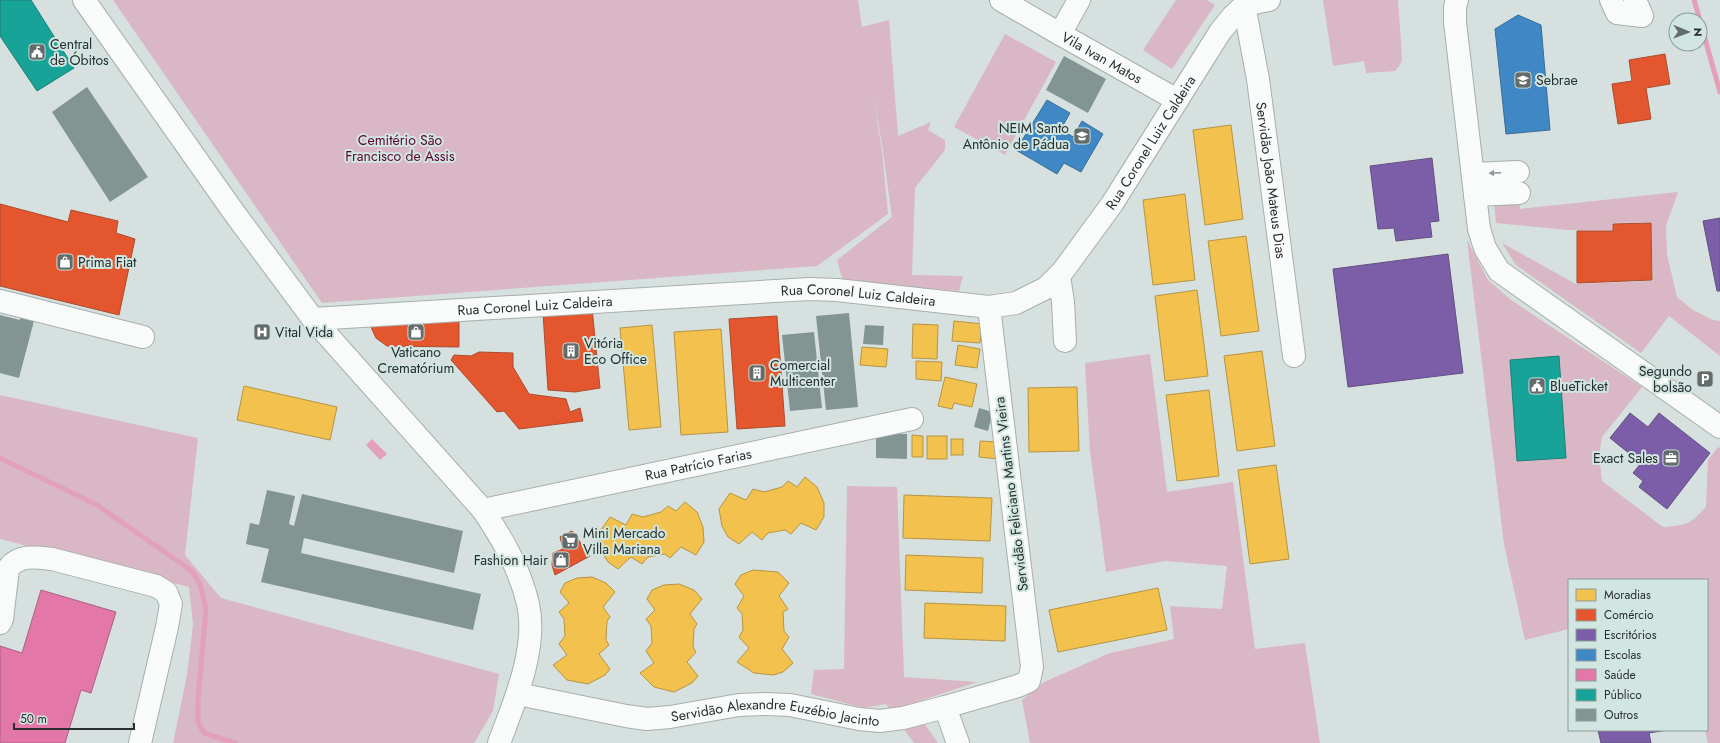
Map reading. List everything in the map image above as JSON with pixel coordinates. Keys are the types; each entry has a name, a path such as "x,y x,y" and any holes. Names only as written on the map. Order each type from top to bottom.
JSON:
{"street":[{"path":"84,0 231,208 313,319 483,510 502,539 512,557 521,579 528,605 530,631 518,694 499,743"},
{"path":"1001,0 1060,34"},
{"name":"Vila Ivan Matos","path":"1079,0 1060,34 1177,100"},
{"path":"1247,2 1269,0"},
{"path":"1457,0 1455,7 1455,22 1481,236 1485,248 1499,271 1720,427"},
{"path":"1611,0 1617,13 1642,16 1635,0"},
{"name":"Rua Coronel Luiz Caldeira","path":"313,319 809,289 837,290 989,307 1016,303 1046,288 1083,247 1112,204 1220,32 1247,2"},
{"name":"Servidão João Mateus Dias","path":"1247,2 1294,356"},
{"path":"1473,174 1518,182 1476,196"},
{"path":"1058,276 1063,302 1065,341"},
{"path":"0,301 143,337"},
{"name":"Servidão Feliciano Martins Vieira","path":"989,307 1032,667 1029,680"},
{"name":"Rua Patrício Farias","path":"483,510 695,474 912,419"},
{"path":"0,623 2,619 8,569 13,562 21,559 35,557 52,559 156,586 166,592 171,604 140,743"},
{"name":"Servidão Alexandre Euzébio Jacinto","path":"518,694 647,719 670,717 739,705 764,704 790,705 859,719 880,721 903,718 944,707 1018,686 1029,680"},
{"path":"944,707 958,743"}],"green space":[{"name":"Cemitério São Francisco de Assis","path":"113,0 858,0 862,27 889,20 898,136 931,122 928,130 945,140 945,150 915,188 912,275 963,276 959,291 843,281 837,260 892,217 882,144 873,95 882,151 888,214 817,266 322,303"},
{"path":"1176,0 1207,0 1215,5 1172,69 1143,50"},
{"path":"1323,0 1398,0 1402,59 1400,65 1395,71 1366,73 1364,61 1333,66"},
{"path":"1005,34 1056,62 1005,155 954,127"},
{"path":"1678,192 1666,226 1667,254 1677,297 1693,310 1713,320 1720,321 1720,356 1669,316 1641,353 1516,265 1502,243 1576,284 1653,281 1651,222 1612,223 1612,230 1567,230 1496,223 1494,201 1519,198 1520,209"},
{"path":"1467,240 1488,280 1511,300 1642,387 1602,437 1599,456 1602,481 1663,527 1683,525 1692,521 1706,507 1708,460 1718,447 1720,448 1720,743 1708,743 1705,731 1708,731 1708,579 1568,579 1568,629 1525,640 1504,544"},
{"path":"1150,354 1167,492 1233,482 1255,649 1305,643 1320,743 1030,743 1022,700 1044,682 1110,653 1174,639 1170,606 1222,609 1227,566 1165,561 1106,572 1090,451 1085,363"},
{"path":"0,395 198,438 185,555 221,598 499,674 493,711 474,743 173,743 187,675 193,625 189,587 0,539"},
{"path":"847,486 897,487 904,677 977,682 917,702 919,716 938,743 914,743 886,704 864,708 811,694 814,670 844,669"}],"shaded area":[{"path":"372,439 387,454 380,460 366,445"}],"building: Moradias":[{"path":"1231,125 1243,219 1205,225 1193,130"},
{"path":"1185,194 1195,280 1153,285 1143,200"},
{"path":"1246,236 1259,331 1221,336 1208,241"},
{"path":"1197,290 1208,376 1165,381 1155,296"},
{"path":"954,321 982,324 980,343 952,341"},
{"path":"913,324 938,325 937,359 912,358"},
{"path":"652,325 661,427 629,430 620,328"},
{"path":"721,329 728,432 681,435 674,332"},
{"path":"958,345 980,349 977,368 955,365"},
{"path":"862,347 888,349 886,367 860,365"},
{"path":"1262,351 1275,446 1237,451 1224,356"},
{"path":"916,361 942,362 941,381 916,379"},
{"path":"945,377 977,384 972,407 954,403 952,409 938,406"},
{"path":"244,386 337,407 330,440 237,420"},
{"path":"1077,387 1079,451 1029,452 1028,388"},
{"path":"1209,390 1219,476 1177,481 1166,395"},
{"path":"912,435 923,436 923,457 912,457"},
{"path":"927,436 947,436 947,459 927,459"},
{"path":"951,439 963,439 963,455 951,455"},
{"path":"980,441 1000,442 999,459 979,457"},
{"path":"1276,465 1289,559 1250,564 1238,470"},
{"path":"805,477 817,487 824,503 824,517 816,530 801,523 791,534 785,530 768,533 762,540 752,532 739,544 728,537 722,526 719,509 730,493 746,500 753,489 764,492 782,487 788,481 797,487"},
{"path":"904,495 992,498 990,541 903,538"},
{"path":"685,502 697,512 703,527 704,542 696,555 681,547 670,558 665,554 648,557 642,564 631,557 618,569 608,562 601,551 598,534 610,517 626,525 632,514 643,517 661,512 668,506 676,511"},
{"path":"906,555 983,558 982,593 905,590"},
{"path":"753,570 778,572 789,583 779,596 788,609 783,612 784,631 789,637 782,649 793,663 783,672 773,675 754,673 737,662 749,648 739,637 743,630 742,614 737,608 744,596 735,584 741,575"},
{"path":"592,577 606,583 615,592 603,607 610,617 607,621 606,640 609,645 599,654 610,669 605,675 588,684 567,680 553,665 567,655 559,644 565,636 564,619 559,612 569,603 560,592 565,583 577,578"},
{"path":"679,584 694,590 702,599 690,614 697,624 694,629 693,647 696,652 687,662 698,676 692,683 674,692 654,687 640,673 654,663 646,651 652,643 651,626 646,619 655,610 647,599 652,590 664,585"},
{"path":"1158,588 1167,630 1058,652 1049,610"},
{"path":"925,603 1006,606 1005,641 924,638"}],"building: Comércio":[{"path":"1665,54 1670,84 1646,88 1651,119 1618,124 1612,84 1632,81 1629,60"},
{"name":"Prima Fiat","path":"0,204 68,222 71,210 118,221 116,233 135,239 119,315 0,286"},
{"path":"1651,223 1652,280 1577,283 1577,231 1613,231 1613,224"},
{"name":"Vitória Eco Office","path":"592,308 600,388 575,392 548,390 543,313"},
{"name":"Comercial Multicenter","path":"777,316 785,426 737,429 729,319"},
{"name":"Vaticano Crematórium","path":"380,320 459,321 459,347 387,346 376,338 371,327"},
{"path":"479,352 513,353 513,367 529,394 566,399 570,412 580,408 583,421 519,429 504,411 497,412 451,360 454,355 471,356"},
{"path":"572,531 590,556 555,575 552,565 553,553 563,549 560,537"}],"building: Escritórios":[{"path":"1432,158 1439,221 1430,222 1432,237 1396,241 1394,228 1378,229 1370,166"},
{"path":"1720,218 1720,291 1717,291 1703,221"},
{"path":"1448,254 1463,373 1348,387 1333,269"},
{"name":"Exact Sales","path":"1630,413 1648,427 1659,413 1710,453 1667,509 1639,487 1643,481 1633,473 1641,463 1610,438"},
{"path":"1598,731 1661,731 1649,733 1651,743 1601,743"}],"building: Escolas":[{"name":"Sebrae","path":"1518,15 1541,25 1550,130 1506,134 1495,29"},
{"path":"1047,100 1070,113 1061,129 1073,137 1082,121 1103,134 1081,172 1064,163 1057,174 1016,150"}],"building: Saúde":[{"path":"41,590 116,612 91,693 81,690 65,743 0,743 0,646 22,653"}],"building: Público":[{"name":"Central de Óbitos","path":"0,0 31,0 74,68 37,91 0,36"},
{"name":"BlueTicket","path":"1559,356 1566,458 1517,461 1510,360"}],"building: Outros":[{"path":"1064,56 1106,79 1088,113 1046,90"},
{"path":"87,87 148,177 110,202 52,112"},
{"path":"21,313 35,317 19,378 0,373 0,315 20,320"},
{"path":"849,313 858,407 826,410 816,316"},
{"path":"865,325 884,326 883,345 863,344"},
{"path":"814,332 822,408 790,411 782,335"},
{"path":"979,408 993,412 988,431 974,427"},
{"path":"876,434 907,434 907,459 876,458"},
{"path":"267,490 295,496 289,524 294,526 302,494 463,531 454,573 304,538 301,553 481,594 473,630 261,582 269,549 246,544 250,523 259,525"}],"waterway":[{"path":"1694,0 1698,12"},
{"path":"1708,49 1720,92"},
{"path":"0,458 97,505 192,571 200,584 206,609 198,700 198,722 204,733 235,743"}],"place":[{"name":"Central de Óbitos","path":"37,52"},
{"name":"Sebrae","path":"1523,80"},
{"name":"NEIM Santo Antônio de Pádua","path":"1082,136"},
{"name":"Prima Fiat","path":"65,262"},
{"name":"Vital Vida","path":"262,332"},
{"name":"Vaticano Crematórium","path":"416,332"},
{"name":"Vitória Eco Office","path":"571,351"},
{"name":"Comercial Multicenter","path":"757,373"},
{"name":"Segundo bolsão","path":"1705,379"},
{"name":"BlueTicket","path":"1537,386"},
{"name":"Exact Sales","path":"1671,458"},
{"name":"Mini Mercado Villa Mariana","path":"570,541"},
{"name":"Fashion Hair","path":"561,560"}]}
